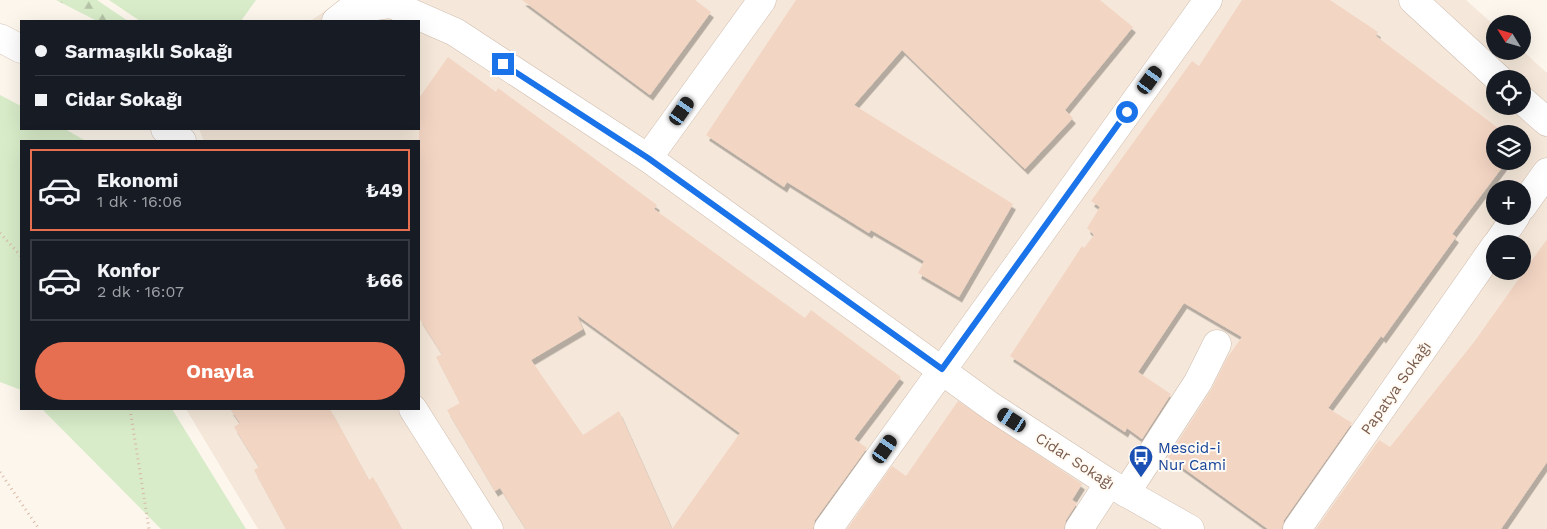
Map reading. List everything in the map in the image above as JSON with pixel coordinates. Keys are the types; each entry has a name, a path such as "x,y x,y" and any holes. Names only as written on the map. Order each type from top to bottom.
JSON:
{"street":[{"path":"648,158 762,0"},
{"path":"828,529 1208,0"},
{"path":"1412,0 1489,70"},
{"name":"Cidar Sokağı","path":"337,20 350,10 392,2 455,32 648,158 992,407 1117,488 1190,529"},
{"path":"0,38 20,48"},
{"path":"1531,108 1547,122"},
{"path":"1531,194 1547,172"},
{"name":"Papatya Sokağı","path":"1297,529 1486,259"},
{"path":"1079,529 1117,488 1198,382 1217,344"},
{"path":"414,410 489,529"}],"path":[{"path":"0,233 20,255"},
{"path":"130,410 149,529"},
{"path":"0,472 39,529"}],"shaded area":[{"path":"342,0 1466,0 1486,18 1486,60 1531,60 1531,58 1547,73 1547,529 258,529 187,410 420,410 420,140 204,140 199,130 420,130 420,20 312,20"}],"green space":[{"path":"56,0 97,0 127,20 95,20"},
{"path":"109,0 256,0 242,20 139,20"},
{"path":"0,95 20,105 20,130 67,130 84,140 20,140 20,390 0,382"},
{"path":"43,410 173,410 246,529 161,529"}],"building":[{"path":"522,0 695,0 711,12 650,95"},
{"path":"796,0 1100,0 1133,27 1065,110 1073,118 1025,169 902,50 854,105 1013,204 959,297 918,273 924,261 871,230 869,233 787,182 784,187 706,135"},
{"path":"1242,0 1330,0 1378,32 1376,36 1494,125 1486,125 1486,170 1500,170 1493,180 1486,180 1486,189 1452,234 1456,237 1383,338 1381,336 1328,408 1352,423 1284,520 1282,529 1268,529 1168,457 1211,390 1227,358 1242,337 1184,303 1138,372 1171,394 1142,439 1127,428 1125,432 1010,356 1082,246 1084,248 1094,235 1087,228 1100,207 1091,201 1192,61 1199,66"},
{"path":"448,57 496,92 498,88 583,150 657,205 654,209 805,318 811,310 901,377 854,439 867,448 815,520 813,529 672,529 526,529 500,488 495,491 447,410 460,403 436,357 442,354 420,320 420,97","holes":["577,315 740,433 672,529 619,411 583,435 531,360 583,329"]},
{"path":"1547,239 1547,462 1501,529 1316,529 1379,440 1390,447 1474,342 1518,280 1531,280 1531,262"},
{"path":"958,401 1082,484 1072,500 1077,503 1066,520 1064,529 847,529 892,466 906,476"},
{"path":"231,410 331,410 369,480 373,477 402,529 286,529 254,470 259,467 234,427 240,423"}],"place":[{"name":"Mescid-i Nur Cami","path":"1141,478"}],"route":[{"path":"503,64 648,158 942,369 1127,112"}]}
